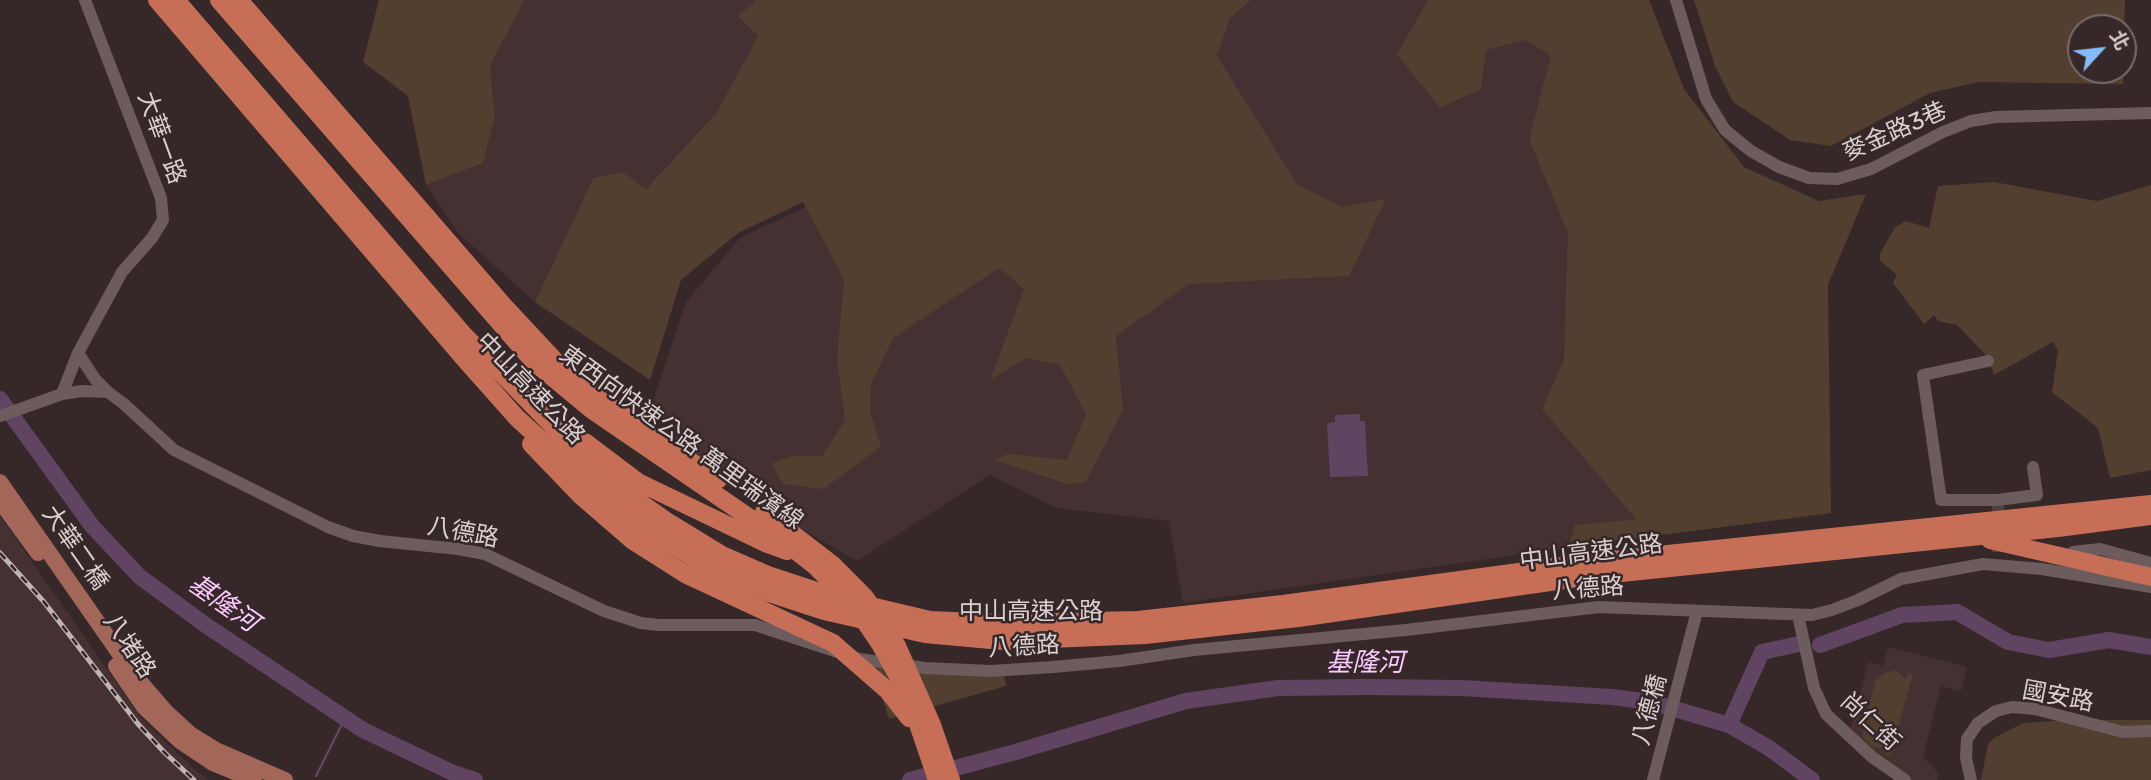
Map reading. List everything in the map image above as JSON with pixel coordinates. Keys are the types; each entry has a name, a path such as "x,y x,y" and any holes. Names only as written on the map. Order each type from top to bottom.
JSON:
{"highway":[{"name":"中山高速公路","path":"157,0 517,418 585,480 641,525 697,560 769,593 824,611 925,634 1002,641 1146,635 1298,618 1592,576 2151,516"},
{"name":"中山高速公路","path":"176,0 464,335 579,453 624,491 722,555 768,575 841,599 930,620 999,623 1138,620 1323,599 1600,561 2151,504"},
{"name":"東西向快速公路 萬里瑞濱線","path":"219,0 537,355 599,399 815,566 857,610 880,643 900,681 940,780"},
{"name":"東西向快速公路 萬里瑞濱線","path":"239,0 435,239"},
{"path":"464,335 565,426 621,471 675,501 829,569 856,595 875,620 907,675 940,780"},
{"path":"467,362 480,386 554,470 633,541 685,574 833,643 888,691 913,724 931,780"},
{"name":"東西向快速公路 萬里瑞濱線","path":"652,442 813,547 864,596 897,646 932,725 951,780"},
{"path":"2057,514 2120,499 2151,496"},
{"path":"1973,536 2151,577"}],"main road":[{"name":"大華二橋","path":"0,482 135,676"},
{"name":"八堵路","path":"0,501 144,707 180,741 213,762 254,780"},
{"name":"八堵路","path":"135,676 166,712 190,734 216,750 285,780"}],"street":[{"name":"大華一路","path":"62,394 78,353 122,272 159,228 164,209 123,94 85,0"},
{"name":"麥金路3巷","path":"1676,0 1706,99 1725,130 1751,151 1779,167 1809,178 1837,179 1871,169 1943,132 1971,121 1996,117 2151,113"},
{"name":"八德路","path":"78,353 95,379 174,450 328,527 353,536 380,541 458,548 485,554 604,611 641,623 755,625 830,651 887,664 1001,670 1119,661 1194,650 1333,638 1599,607 1798,615 1832,610 1913,575 1998,560 2048,566 2151,587"},
{"path":"1988,361 1923,375 1941,500 1998,502 2036,495 2033,467"},
{"path":"0,416 62,394 108,392"},
{"path":"2073,552 2100,549 2151,563"},
{"name":"八德橋","path":"1653,780 1698,611"},
{"name":"尚仁街","path":"1798,615 1814,688 1826,715 1872,757 1905,780"},
{"name":"國安路","path":"1971,780 1966,758 1967,739 1978,723 2004,709 2035,709 2123,732 2151,731"}],"shaded area":[{"path":"379,0 524,0 490,66 495,117 483,163 426,185 408,96 363,62"},
{"path":"524,0 756,0 739,16 759,36 717,112 645,190 593,178 535,302 457,232 426,185 483,163 495,117 490,66"},
{"path":"756,0 1251,0 1230,18 1217,56 1297,184 1342,207 1386,199 1349,276 1189,284 1116,336 1123,409 1086,482 1068,484 994,460 1008,454 1067,460 1086,414 1060,365 1027,358 990,380 1024,289 999,268 893,338 871,384 870,411 881,447 823,489 783,484 771,464 792,456 822,456 845,420 837,360 844,279 803,202 738,233 681,280 650,380 535,302 593,178 623,172 646,189 717,112 758,36 738,16"},
{"path":"1184,0 1521,0 1605,110 1660,522 1557,549 1183,603 1169,521 1057,508 990,475 857,561 803,530 675,441 660,419 654,398 686,302 740,238 820,200"},
{"path":"1428,0 1649,0 1684,89 1744,167 1819,201 1866,194 1828,285 1831,513 1569,547 1575,525 1636,519 1542,409 1564,360 1568,233 1529,139 1551,55 1525,40 1486,50 1481,89 1440,108 1397,54"},
{"path":"1694,0 2125,0 2125,14 2067,14 2067,83 1978,82 1930,93 1831,146 1790,140 1733,102 1715,66"},
{"path":"1994,182 2097,201 2151,185 2151,470 2110,478 2098,428 2052,392 2058,351 2053,342 1994,375 1985,354 1957,325 1938,321 1934,315 1924,324 1893,283 1897,275 1880,261 1880,254 1895,227 1906,221 1929,228 1938,186"},
{"path":"1360,414 1360,421 1365,421 1368,476 1330,477 1327,423 1335,422 1335,415"},
{"path":"0,516 141,718 196,771 210,780 0,780"},
{"path":"1888,647 1967,667 1961,691 1941,686 1923,757 1938,773 1937,780 1910,780 1872,753 1851,728 1868,662 1883,666"},
{"path":"876,662 1004,675 1006,686 889,719 880,691"},
{"path":"1896,670 1906,680 1908,673 1913,674 1890,756 1885,754 1886,746 1879,748 1869,745 1863,732 1875,681 1885,673"},
{"path":"2151,720 2151,780 1981,780 1988,744 1994,738 2023,723"}],"waterway":[{"name":"基隆河","path":"0,399 92,526 140,577 207,626 363,730 451,772 475,780"},
{"path":"1820,645 1902,615 1957,612 2008,642 2049,650 2109,640 2151,647"},
{"path":"1729,725 1762,652 1799,644"},
{"name":"基隆河","path":"910,780 1012,753 1186,701 1278,688 1369,687 1462,688 1612,697 1651,702 1729,725 1769,748 1812,780"},
{"path":"316,776 345,718"}],"tunnel":[{"path":"1998,504 1998,555"}],"railway":[{"path":"0,553 44,602 138,724 194,780"}]}
